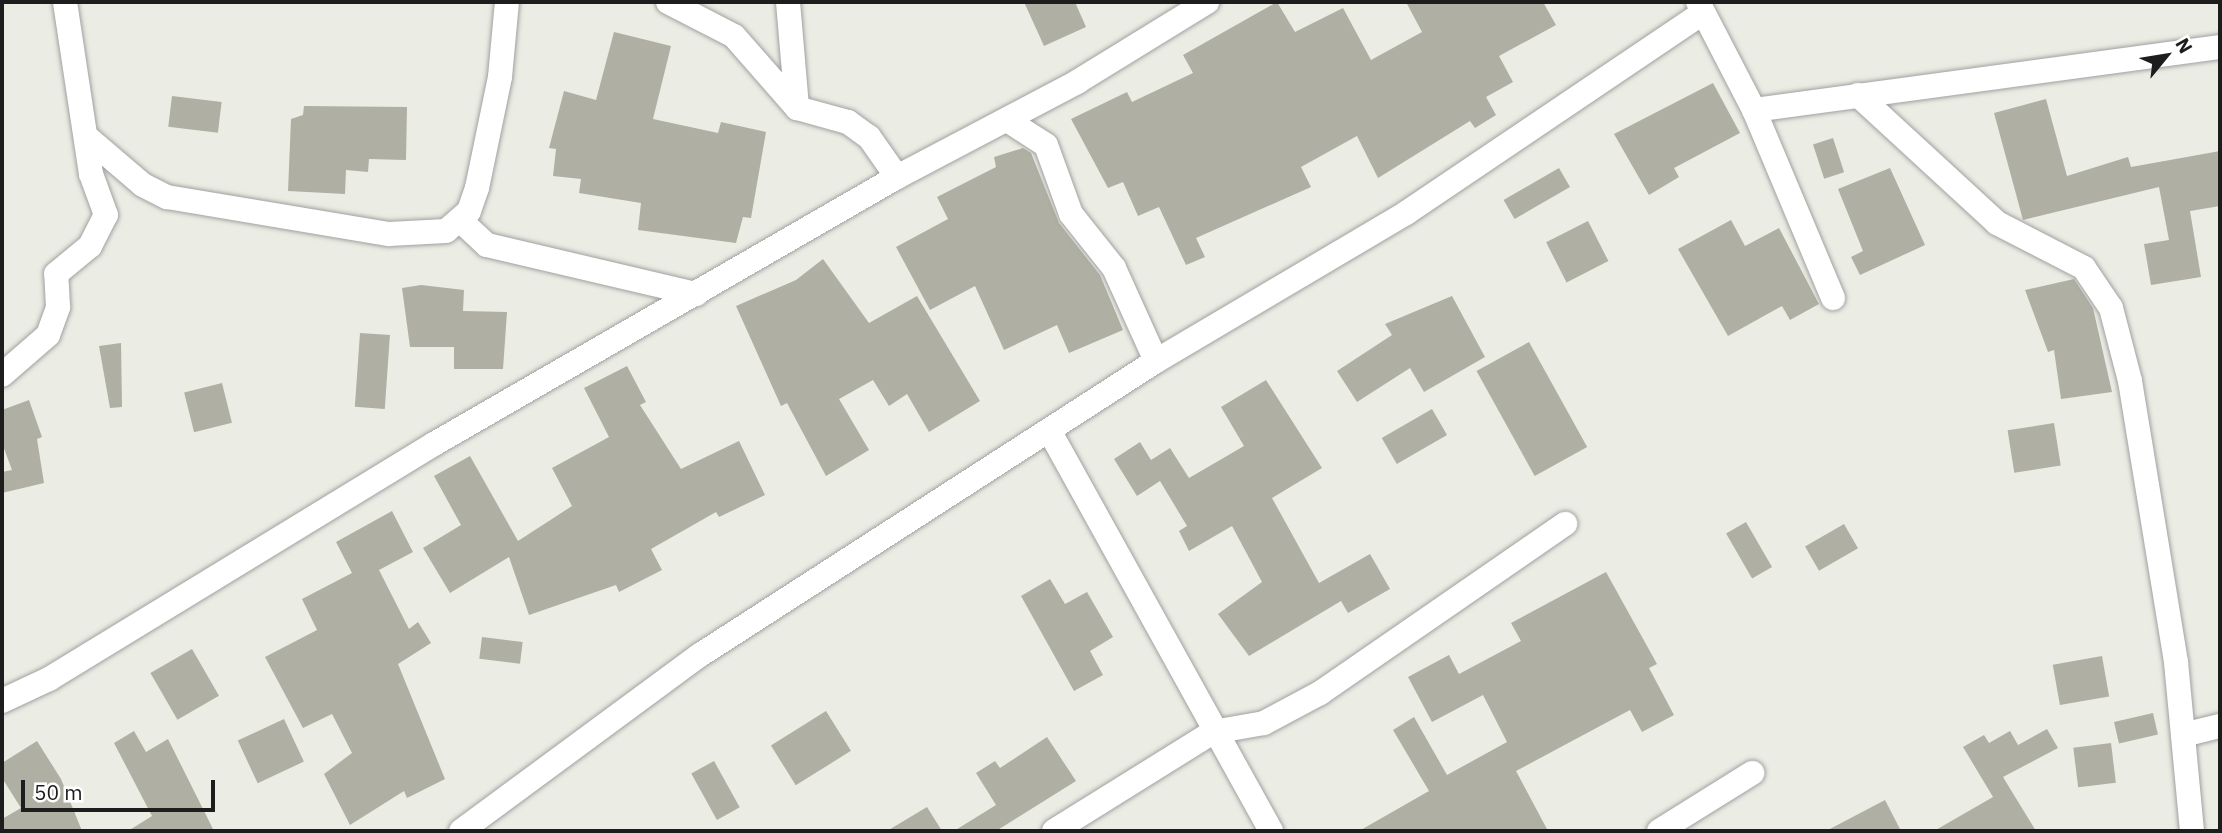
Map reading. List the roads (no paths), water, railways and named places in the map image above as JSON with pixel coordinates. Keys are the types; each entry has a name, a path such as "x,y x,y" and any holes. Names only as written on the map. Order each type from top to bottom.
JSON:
{"street":[{"path":"2,375 48,335 58,307 56,274 90,246 105,221 65,2"},
{"path":"88,138 133,178 167,197 414,237 461,220 477,188 500,77 507,2"},
{"path":"668,2 734,36 797,108 848,122 869,137 897,177"},
{"path":"788,2 797,108"},
{"path":"2,701 49,679 314,513 897,177 1007,120 1207,2"},
{"path":"461,831 701,655 1051,432 1156,361 1359,243 1700,8 1754,110 1833,298"},
{"path":"1754,110 2220,47"},
{"path":"1858,95 1997,223 2084,268 2111,308 2130,382 2183,735 2190,830"},
{"path":"1007,120 1046,145 1071,214 1114,268 1156,361"},
{"path":"461,220 487,245 696,294"},
{"path":"1051,432 1213,732 1271,831"},
{"path":"1054,831 1213,732 1264,723 1310,699 1565,524"},
{"path":"2183,735 2220,726"},
{"path":"1659,831 1752,773"}]}
